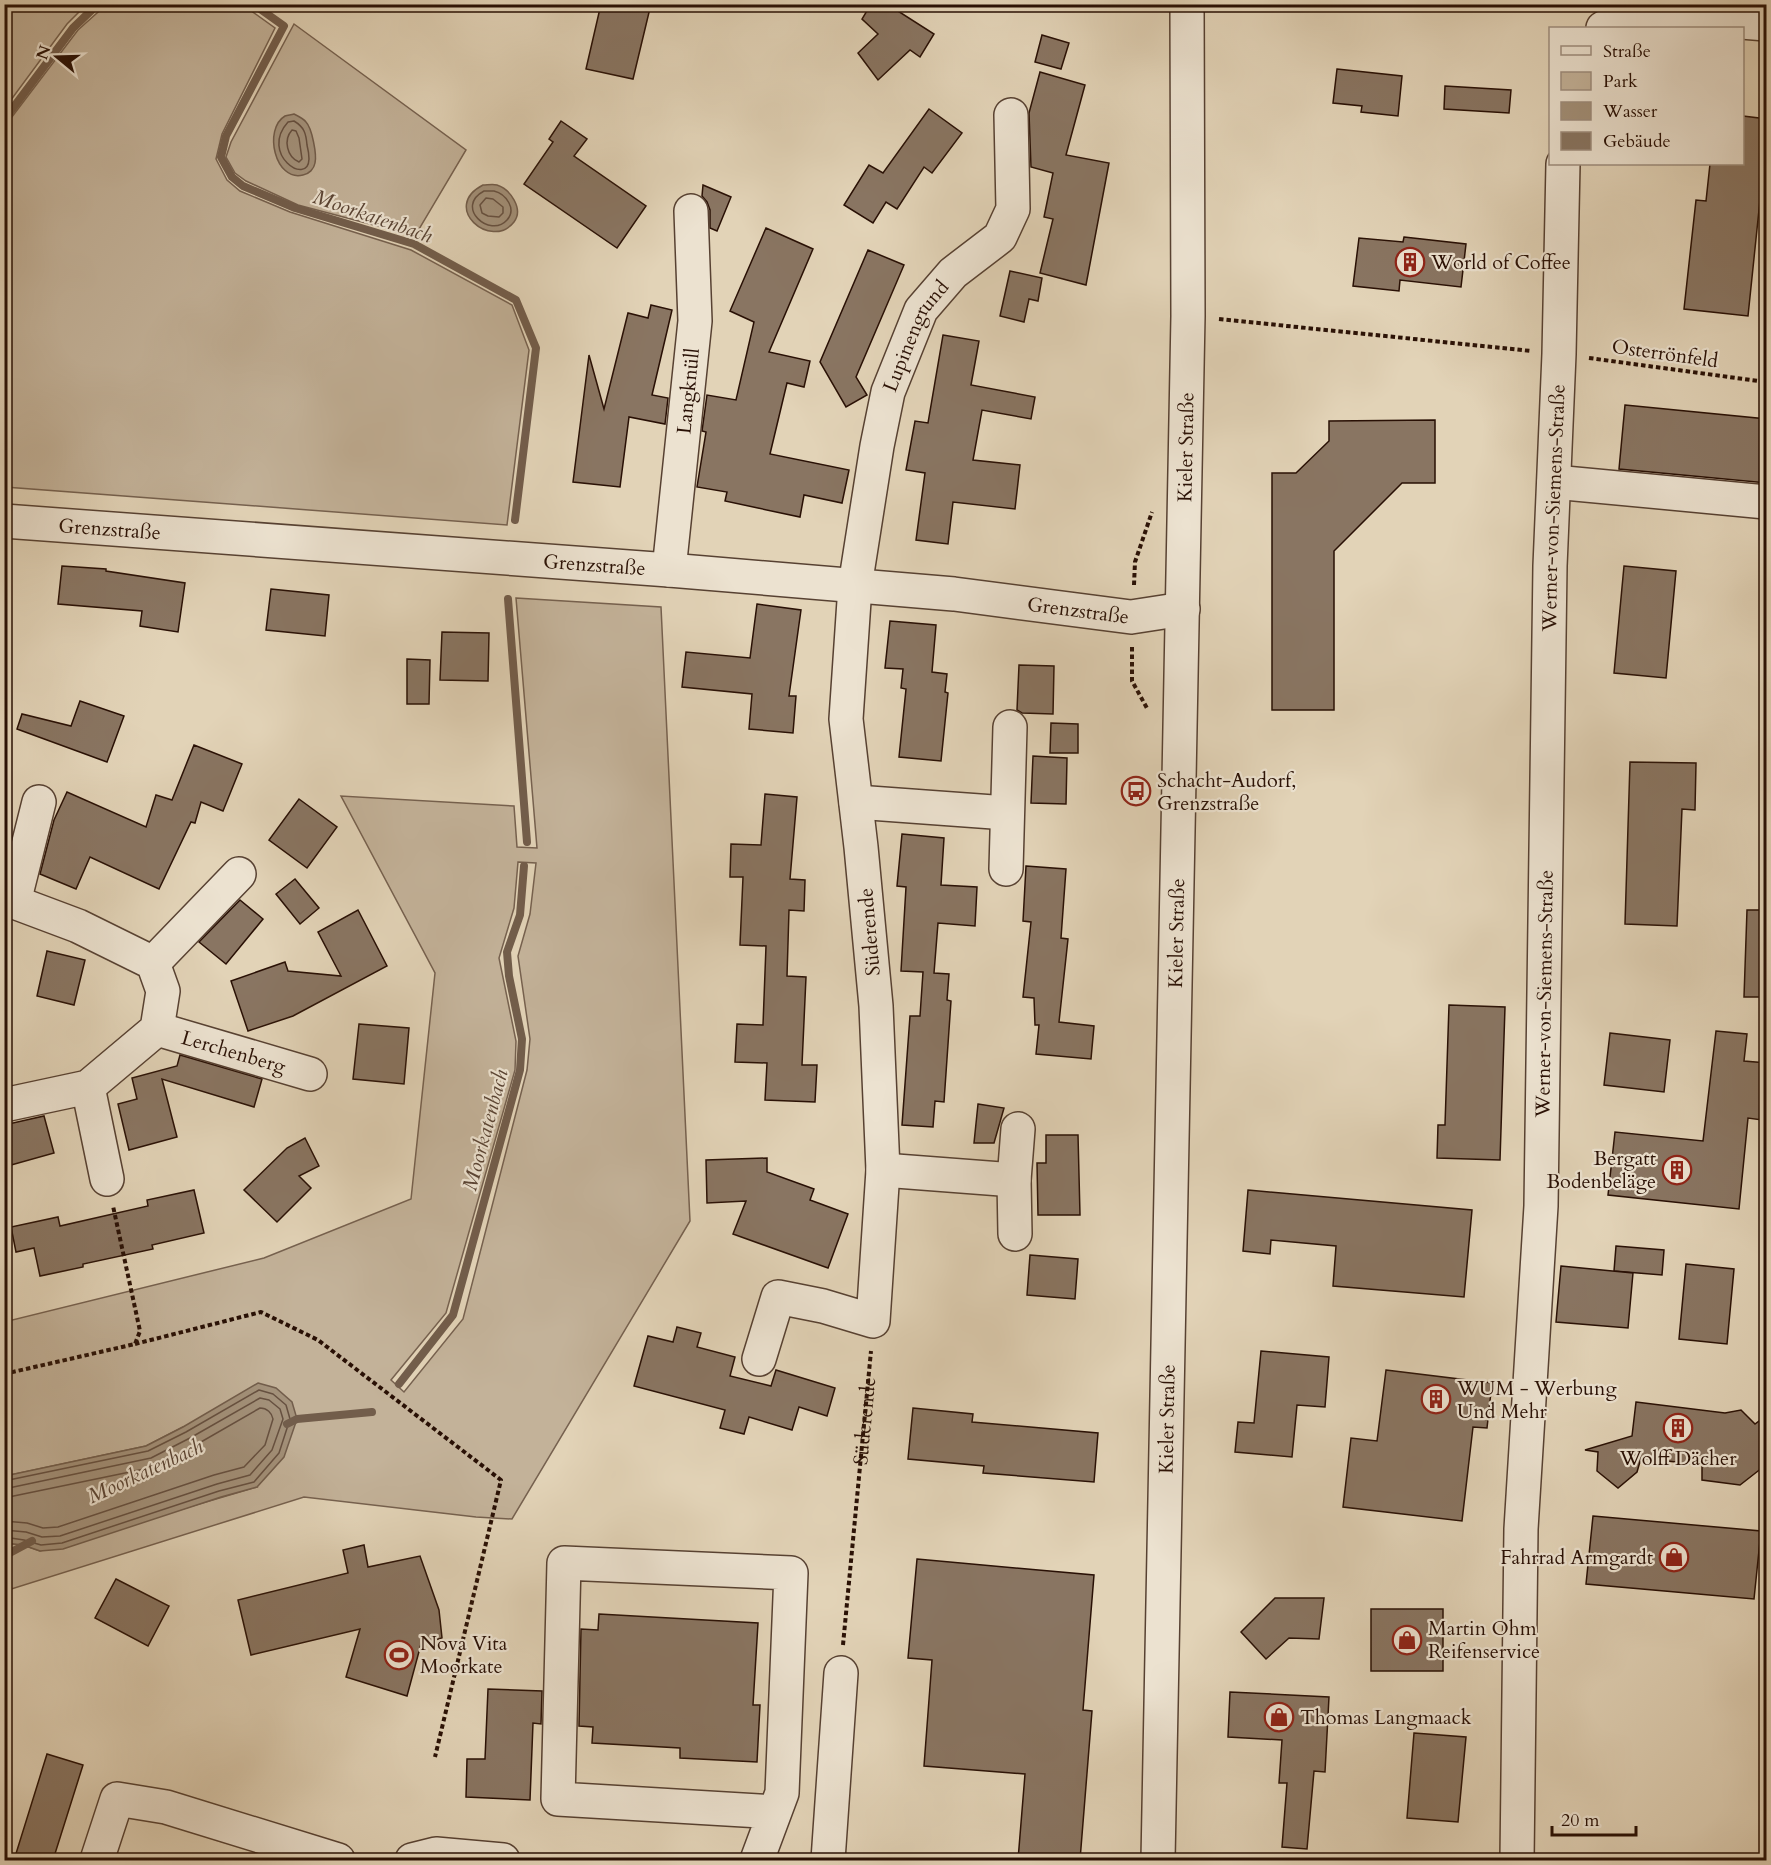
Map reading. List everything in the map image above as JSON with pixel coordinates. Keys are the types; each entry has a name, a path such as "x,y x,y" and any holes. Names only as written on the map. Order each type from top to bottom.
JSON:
{"street":[{"name":"Kieler Straße","path":"1158,1860 1188,316 1187,4"},
{"path":"1605,27 1616,21 1644,14 1767,24"},
{"name":"Lupinengrund","path":"855,586 888,392 921,310 953,273 1000,237 1013,209 1011,115"},
{"name":"Werner-von-Siemens-Straße","path":"1517,1860 1521,1529 1541,1206 1550,566 1559,354 1563,165"},
{"name":"Langknüll","path":"669,570 695,321 691,211"},
{"path":"1554,482 1767,502"},
{"name":"Grenzstraße","path":"4,521 669,570 954,594 1131,617 1183,609"},
{"name":"Süderende","path":"855,586 846,718 876,1006 883,1170 873,1321"},
{"path":"1006,869 1010,727"},
{"path":"39,802 9,901 78,926 153,963 239,874"},
{"path":"856,802 1007,813"},
{"name":"Lerchenberg","path":"4,1105 88,1087 157,1029 163,991 153,963"},
{"name":"Lerchenberg","path":"157,1029 310,1074"},
{"path":"88,1087 107,1179"},
{"path":"1015,1234 1014,1180 1018,1129"},
{"path":"883,1170 1014,1180"},
{"path":"759,1359 778,1297 823,1306 873,1321"},
{"path":"757,1860 775,1812 782,1793 791,1573 564,1563 558,1799 775,1812"},
{"path":"828,1860 841,1672"},
{"path":"97,1860 117,1799 166,1807 338,1860"},
{"path":"424,1857 503,1860"}],"path":[{"name":"Osterrönfeld","path":"1188,316 1559,354 1767,382"},
{"path":"107,1179 140,1331 135,1344"},
{"path":"4,1374 261,1312 318,1340 501,1480 435,1757"},
{"name":"Süderende","path":"841,1672 873,1321"}],"green space":[{"path":"5,4 86,5 67,24 5,108"},
{"path":"106,5 243,5 275,28 222,134 216,159 227,180 240,191 290,212 411,250 512,305 529,350 507,525 5,487 5,126 78,30"},
{"path":"294,24 466,150 415,236 298,205 246,181 235,173 226,157 231,142"},
{"path":"516,598 661,607 690,1221 512,1519 304,1497 5,1591 5,1543 23,1545 40,1551 257,1487 183,1427 146,1446 5,1476 4,1322 264,1258 411,1199 435,973 341,796 514,806 517,847 537,848","holes":["518,862 536,863 530,914 518,956 530,1039 527,1070 463,1319 404,1392 391,1380 446,1313 515,1070 516,1041 499,958 514,908"]}],"water":[{"path":"294,114 308,125 315,148 314,165 309,172 303,175 293,175 285,171 275,153 275,132 278,123 285,116"},
{"path":"483,185 502,187 514,200 517,217 504,230 493,232 483,229 474,223 468,214 466,204 471,194"},
{"path":"258,1383 276,1388 292,1402 297,1419 284,1457 257,1487 63,1549 40,1551 23,1545 5,1543 5,1476 146,1446"}],"building":[{"path":"601,4 651,4 633,79 586,69"},
{"path":"871,4 887,4 934,34 920,57 910,50 878,80 858,53 878,34 862,19"},
{"path":"1042,35 1069,43 1061,69 1035,62"},
{"path":"1337,69 1402,76 1398,116 1361,112 1362,106 1333,103"},
{"path":"1040,72 1085,85 1066,155 1109,163 1086,285 1040,273 1053,219 1044,217 1053,173 1031,167 1029,113"},
{"path":"1445,86 1511,90 1509,113 1444,109"},
{"path":"929,109 962,133 932,173 924,167 897,209 886,202 873,223 844,205 869,165 883,173"},
{"path":"1744,116 1767,119 1767,182 1762,181 1748,316 1684,309 1696,200 1706,201 1710,165 1744,165"},
{"path":"561,121 587,139 574,156 646,206 617,248 524,184 553,142 549,139"},
{"path":"703,185 731,197 717,231 710,228 710,210 702,196"},
{"path":"766,228 813,249 769,352 810,361 804,387 787,383 770,454 849,470 842,503 804,495 800,517 725,501 727,492 697,487 706,432 702,431 707,395 736,400 754,322 730,311"},
{"name":"World of Coffee","path":"1404,237 1466,244 1461,287 1400,280 1399,291 1353,286 1359,238 1403,242"},
{"path":"868,250 904,265 856,377 867,395 846,407 820,362"},
{"path":"1010,271 1042,278 1038,301 1029,299 1024,322 1000,316"},
{"path":"651,305 672,310 652,395 668,398 665,424 629,417 620,487 573,482 589,355 604,409 628,313 648,318"},
{"path":"943,335 979,341 971,385 1035,397 1031,419 982,410 973,460 1020,465 1015,509 953,502 948,544 916,540 925,473 906,470 915,421 928,423"},
{"path":"1625,405 1767,419 1767,483 1619,469"},
{"path":"1435,420 1435,483 1402,483 1334,551 1334,710 1272,710 1272,473 1296,473 1329,441 1329,421"},
{"path":"62,566 106,569 106,571 185,583 178,632 140,626 142,611 58,604"},
{"path":"1624,566 1676,571 1666,678 1614,673"},
{"path":"271,589 329,595 325,636 266,630"},
{"path":"757,604 801,610 789,696 796,696 793,733 749,729 752,694 682,687 686,652 750,658"},
{"path":"890,621 936,625 932,672 947,674 945,692 948,693 941,761 899,757 906,689 901,688 903,669 885,668"},
{"path":"442,632 489,633 488,681 440,680"},
{"path":"407,659 430,660 429,704 407,704"},
{"path":"1019,665 1054,666 1053,714 1022,713 1017,710"},
{"path":"80,701 124,716 107,762 17,729 22,714 71,726"},
{"path":"1051,723 1078,724 1078,753 1050,753"},
{"path":"194,745 242,764 223,811 201,802 195,823 191,822 159,889 90,857 76,889 40,874 54,820 67,792 146,827 156,795 172,800"},
{"path":"1033,756 1067,758 1066,804 1031,803"},
{"path":"1630,762 1696,763 1695,810 1682,809 1677,926 1625,924"},
{"path":"765,794 797,797 790,879 805,880 804,911 789,910 787,976 806,977 802,1065 817,1065 815,1102 765,1100 767,1063 735,1062 737,1024 763,1025 766,946 740,945 743,877 730,877 731,844 761,845"},
{"path":"299,799 337,827 307,868 269,840"},
{"path":"902,834 944,838 941,885 977,887 975,926 938,923 934,973 949,974 947,1000 951,1001 944,1102 935,1101 933,1127 902,1125 910,1016 920,1016 923,972 901,971 906,887 897,886"},
{"path":"1026,866 1066,869 1061,938 1068,939 1059,1022 1094,1026 1091,1059 1036,1054 1039,1025 1035,1025 1034,998 1023,997 1031,922 1023,921"},
{"path":"295,879 319,908 300,924 276,894"},
{"path":"240,900 263,919 226,964 199,942"},
{"path":"358,910 387,966 293,1016 248,1031 231,981 285,962 288,971 341,976 318,932"},
{"path":"1747,910 1767,910 1767,997 1744,997"},
{"path":"47,951 85,960 74,1005 37,996"},
{"path":"1449,1005 1505,1007 1500,1160 1437,1158 1438,1125 1445,1125"},
{"path":"359,1024 409,1028 404,1084 353,1079"},
{"name":"Bergatt Bodenbeläge","path":"1716,1031 1747,1034 1744,1061 1767,1063 1762,1120 1748,1118 1739,1209 1608,1195 1615,1132 1703,1141"},
{"path":"1610,1033 1670,1040 1664,1092 1604,1085"},
{"path":"180,1055 262,1079 254,1107 162,1079 177,1137 129,1150 118,1104 137,1099 132,1078 177,1066"},
{"path":"978,1104 1004,1108 994,1143 974,1143"},
{"path":"44,1116 54,1153 4,1167 4,1125"},
{"path":"1046,1135 1078,1135 1080,1215 1038,1215 1037,1163 1046,1163"},
{"path":"305,1138 319,1166 299,1176 311,1188 277,1222 244,1190 287,1148"},
{"path":"767,1158 767,1172 814,1189 810,1200 848,1214 828,1268 733,1234 746,1201 707,1203 706,1160"},
{"path":"194,1190 204,1233 152,1245 153,1249 40,1276 34,1248 16,1252 11,1227 58,1217 60,1226 148,1206 147,1200"},
{"path":"1248,1190 1472,1210 1464,1297 1333,1286 1336,1246 1271,1240 1270,1254 1243,1251"},
{"path":"1616,1246 1664,1250 1662,1275 1614,1271"},
{"path":"1030,1255 1078,1259 1075,1299 1027,1295"},
{"path":"1686,1264 1734,1269 1727,1344 1679,1339"},
{"path":"1561,1266 1633,1273 1628,1328 1556,1322"},
{"path":"677,1327 701,1333 697,1347 735,1357 730,1376 771,1386 776,1370 835,1388 827,1416 799,1407 792,1430 749,1417 744,1434 720,1428 725,1410 634,1386 648,1336 673,1342"},
{"path":"1261,1351 1329,1357 1325,1407 1297,1405 1292,1457 1235,1452 1238,1422 1254,1423"},
{"path":"1386,1370 1492,1383 1487,1428 1473,1427 1462,1521 1343,1507 1351,1438 1377,1441"},
{"path":"1636,1402 1725,1413 1741,1410 1755,1424 1767,1415 1767,1464 1740,1485 1702,1480 1702,1465 1641,1458 1637,1472 1618,1488 1597,1471 1598,1452 1585,1450 1632,1436"},
{"path":"913,1408 973,1414 972,1422 1098,1433 1094,1482 983,1473 984,1466 908,1459"},
{"name":"Fahrrad Armgardt","path":"1593,1516 1761,1531 1754,1599 1586,1584"},
{"path":"364,1545 368,1567 420,1556 439,1610 442,1638 421,1644 407,1696 346,1677 360,1629 251,1655 238,1600 348,1573 343,1550"},
{"path":"917,1559 1094,1575 1083,1710 1092,1711 1080,1860 1018,1860 1025,1774 924,1766 932,1660 908,1658"},
{"path":"116,1579 169,1606 148,1646 95,1618"},
{"path":"1275,1598 1324,1598 1319,1639 1289,1638 1266,1659 1241,1632"},
{"name":"Martin Ohm Reifenservice","path":"1371,1609 1443,1609 1443,1671 1371,1671"},
{"path":"599,1614 758,1623 753,1705 760,1705 757,1762 680,1758 680,1748 592,1743 593,1727 579,1726 581,1629 598,1630"},
{"path":"488,1689 542,1691 541,1724 533,1723 530,1800 466,1797 467,1759 485,1759"},
{"name":"Thomas Langmaack","path":"1230,1692 1329,1697 1325,1772 1314,1771 1307,1849 1282,1847 1287,1783 1279,1783 1282,1740 1228,1737"},
{"path":"1414,1733 1466,1737 1458,1822 1407,1818"},
{"path":"47,1754 83,1765 53,1860 14,1860"}],"waterway":[{"name":"Moorkatenbach","path":"4,120 73,28 98,4"},
{"name":"Moorkatenbach","path":"253,4 284,26 226,136 221,157 232,177 243,186 295,208 414,244 516,300 536,348 515,520"},
{"name":"Moorkatenbach","path":"508,599 527,842"},
{"name":"Moorkatenbach","path":"399,1384 453,1315 520,1070 522,1039 509,976 507,952 520,915 524,866"},
{"name":"Moorkatenbach","path":"287,1424 297,1419 372,1412"},
{"name":"Moorkatenbach","path":"4,1556 32,1541"}],"place":[{"name":"World of Coffee","path":"1410,262"},
{"name":"Schacht-Audorf, Grenzstraße","path":"1136,791"},
{"name":"Bergatt Bodenbeläge","path":"1677,1170"},
{"name":"WUM - Werbung Und Mehr","path":"1436,1399"},
{"name":"Wolff Dächer","path":"1678,1428"},
{"name":"Fahrrad Armgardt","path":"1674,1557"},
{"name":"Martin Ohm Reifenservice","path":"1407,1640"},
{"name":"Nova Vita Moorkate","path":"399,1655"},
{"name":"Thomas Langmaack","path":"1279,1717"}]}
